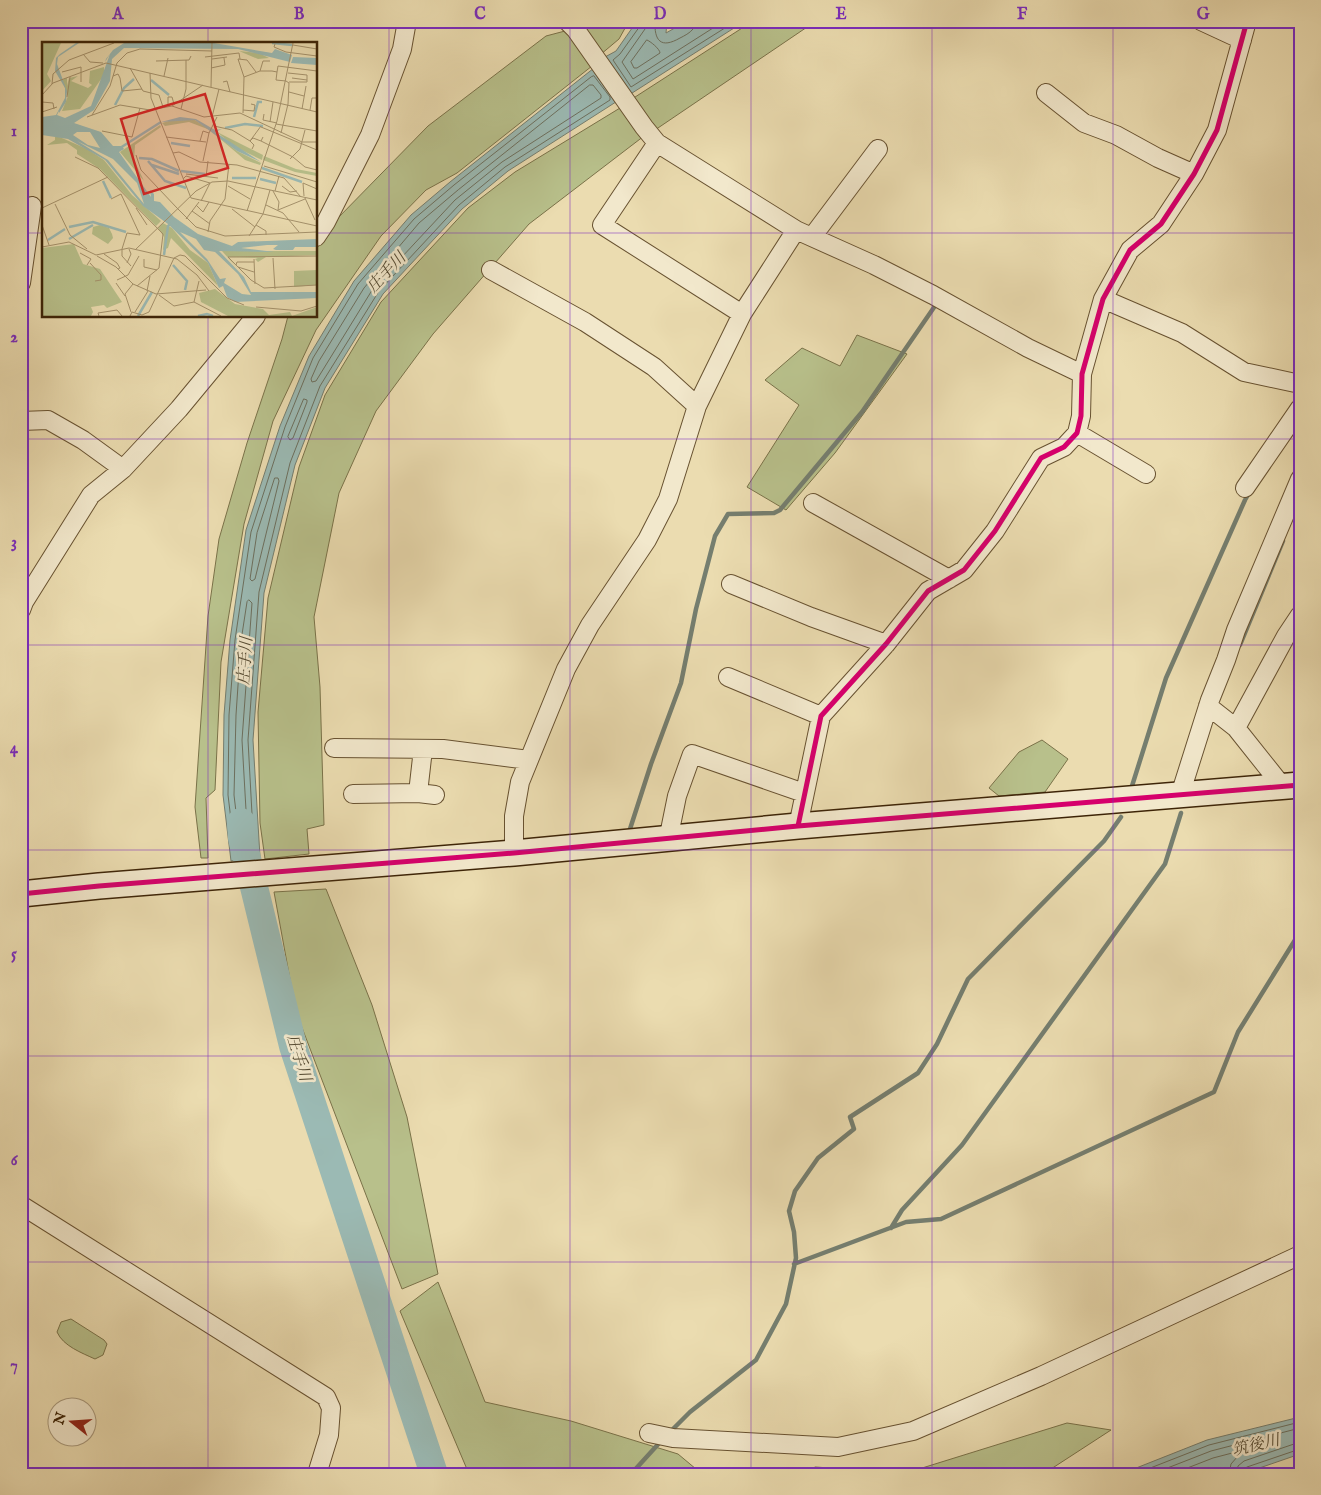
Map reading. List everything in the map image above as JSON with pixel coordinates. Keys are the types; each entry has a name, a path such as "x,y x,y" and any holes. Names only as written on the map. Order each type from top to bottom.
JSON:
{"street":[{"path":"318,234 326,222 370,135 402,49 406,21"},
{"path":"1201,21 1242,40"},
{"path":"798,826 821,716 886,644 928,591 964,570 995,531 1041,458 1064,447 1077,433 1081,416 1082,374 1103,299 1130,250 1161,224 1194,174 1217,130 1248,21"},
{"path":"571,26 657,143 804,234 882,269 1028,348 1082,374"},
{"path":"1046,93 1084,123 1116,134 1158,158 1194,174"},
{"path":"657,143 602,225 742,314"},
{"path":"514,853 514,816 520,782 566,669 590,625 647,540 668,499 697,406 742,314 804,234 878,149"},
{"path":"21,282 32,206"},
{"path":"492,270 585,322 654,367 697,406"},
{"path":"1103,299 1182,333 1244,372 1300,384"},
{"path":"22,603 91,495 123,469 179,409 254,318"},
{"path":"1245,488 1300,408"},
{"path":"21,421 48,420 83,440 123,469"},
{"path":"1077,433 1146,474"},
{"path":"1180,795 1213,710 1236,630 1300,479"},
{"path":"813,503 949,579"},
{"path":"731,584 811,617 886,644"},
{"path":"1236,728 1286,636 1300,615"},
{"path":"728,677 821,716"},
{"path":"1213,710 1236,728 1291,786"},
{"path":"334,748 444,749 529,760"},
{"path":"352,794 427,794 423,749"},
{"path":"668,840 678,796 692,754 804,793"},
{"path":"21,894 668,840 798,826 1291,786"},
{"path":"21,1204 326,1397 331,1408 329,1435 317,1474"},
{"path":"649,1432 673,1438 838,1447 913,1431 1050,1372 1300,1255"}],"green space":[{"path":"575,21 629,21 619,39 600,55"},
{"path":"753,21 816,21 655,130 632,99"},
{"path":"565,31 592,66 457,173 426,190 381,236 316,330 273,421 244,524 221,662 215,790 206,798 208,858 201,858 195,807 208,616 219,539 247,443 287,318 318,318 318,242 334,222 428,126 546,36"},
{"path":"620,108 644,136 529,224 433,334 376,411 339,493 314,617 320,687 324,825 307,829 309,854 265,859 260,823 258,712 268,598 299,467 325,395 381,302 468,208 515,172"},
{"path":"857,335 907,354 835,453 786,510 747,487 799,405 765,380 802,348 840,366"},
{"path":"1042,740 1068,759 1045,792 999,796 989,788 1019,752"},
{"path":"326,889 372,1005 407,1117 438,1274 402,1289 296,1012 274,892"},
{"path":"438,1282 485,1402 571,1421 678,1454 702,1474 469,1474 400,1311"},
{"path":"71,1319 104,1340 107,1344 103,1355 95,1359 73,1348 60,1337 57,1332 61,1322"},
{"path":"1067,1423 1111,1430 1051,1469 1037,1474 805,1474 815,1467 906,1473"}],"water":[{"path":"637,21 667,21 666,33 687,21 745,21 629,95 605,57 616,51"},
{"path":"594,68 619,100 508,171 462,209 383,294 325,388 295,465 264,593 253,740 260,857 231,861 223,795 224,715 230,640 246,530 280,426 309,356 354,281 411,215"},
{"name":"筑後川","path":"1300,1417 1300,1454 1242,1474 1121,1474 1207,1440"}],"waterway":[{"path":"630,829 651,764 681,683 696,609 715,536 728,514 774,513 780,510 862,412 937,303"},
{"path":"1132,786 1166,678 1249,493"},
{"path":"1240,645 1283,541"},
{"path":"891,1228 902,1210 962,1145 1165,864 1181,813"},
{"path":"669,1433 690,1412 756,1360 786,1304 796,1258 794,1232 789,1211 795,1191 818,1158 854,1129 850,1117 918,1073 937,1044 968,979 1104,841 1121,817"},
{"name":"庄手川","path":"241,822 242,838 293,1046 434,1474"},
{"path":"794,1264 906,1222 941,1219 1214,1092 1238,1032 1300,932"},
{"path":"631,1474 662,1440"}],"cycle path":[{"path":"798,826 821,716 886,644 928,591 964,570 995,531 1041,458 1064,447 1077,433 1081,416 1082,374 1103,299 1130,250 1161,224 1194,174 1217,130 1247,21"},
{"path":"21,894 99,886 514,853 798,826 1300,785"}]}
